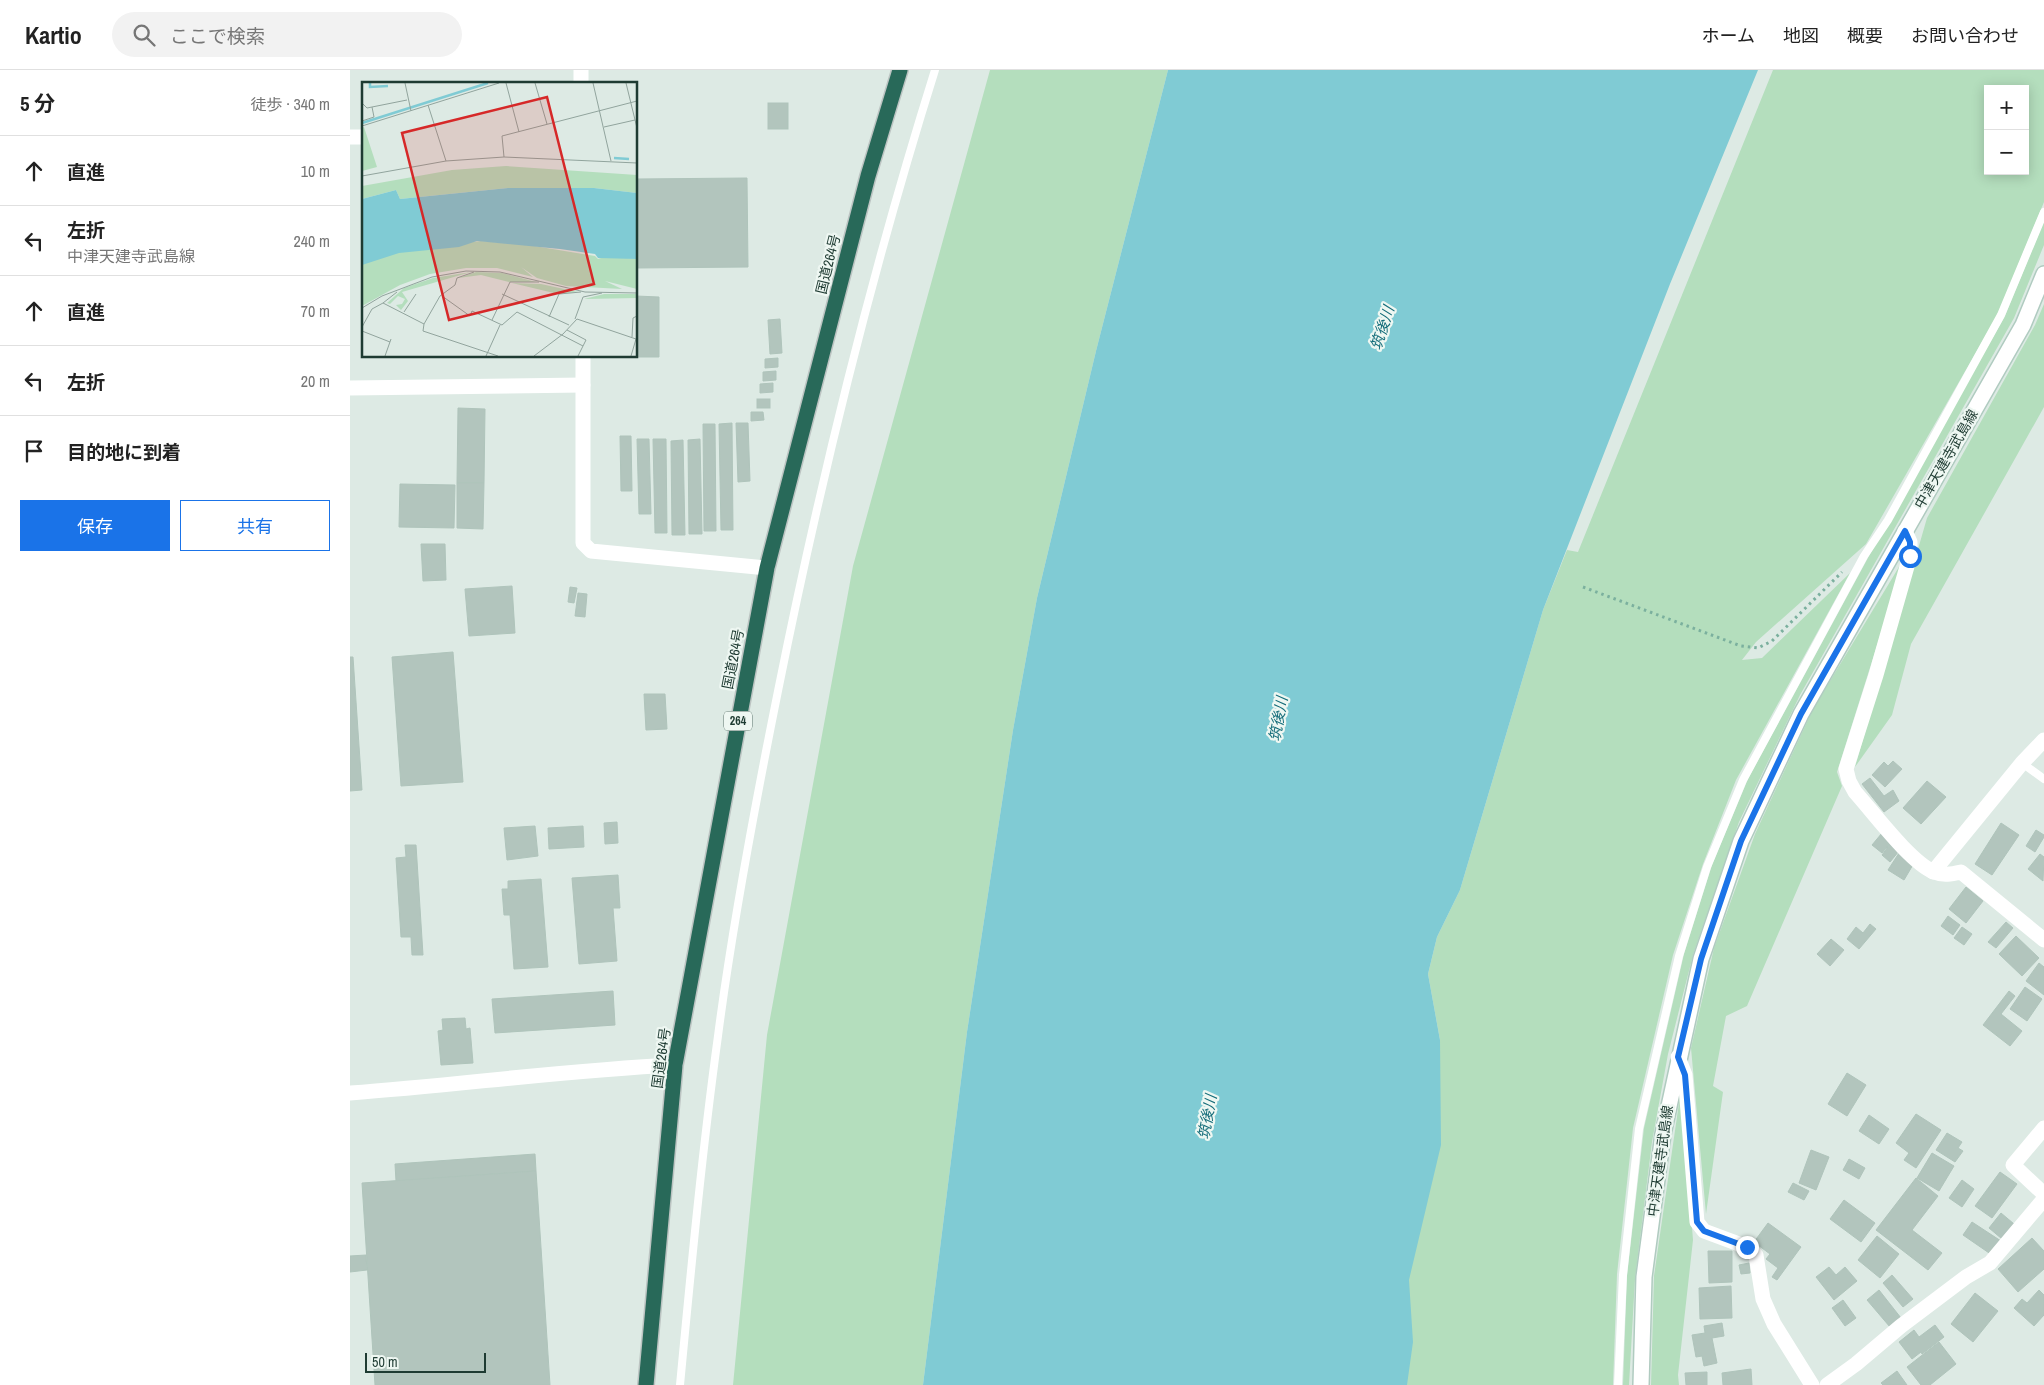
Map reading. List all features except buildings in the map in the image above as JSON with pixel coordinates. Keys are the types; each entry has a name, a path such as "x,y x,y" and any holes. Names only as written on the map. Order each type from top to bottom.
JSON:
{"highway":[{"name":"国道264号","path":"646,1385 675,1065 767,568 868,176 900,70"}],"street":[{"name":"中津天建寺武島線","path":"1641,1385 1644,1277 1663,1134 1678,1057 1701,959 1741,841 1801,714 2023,326 2044,274"},
{"path":"583,358 583,543 591,552 767,568"},
{"path":"350,388 583,385"},
{"path":"1905,531 1910,542 1910,556 1876,675 1846,769 1849,780 1855,792 1913,857 1933,872 1946,875 1961,872 2044,940"},
{"path":"1933,872 2022,763 2044,740"},
{"path":"1678,1057 1685,1075 1697,1222 1704,1231 1747,1247 1756,1255 1763,1299 1774,1324 1812,1385"},
{"path":"350,1093 433,1087 612,1068 675,1065"},
{"path":"2044,1128 2013,1165 2044,1194"},
{"path":"1827,1385 1856,1364 1922,1309 1990,1262 2044,1199"}],"lane":[{"path":"680,1385 693,1242 718,1034 752,824 802,570 852,360 936,70"},
{"path":"1618,1385 1622,1275 1639,1129 1679,956 1707,867 1743,780 1864,556 1888,520 2001,315 2044,212"},
{"path":"2022,763 2044,779"}],"path":[{"path":"1583,587 1741,646 1758,648 1772,641 1842,571 1864,556"}],"green space":[{"path":"990,70 1168,70 1096,351 1037,598 1013,730 967,1032 923,1385 733,1385 767,1035 853,566"},
{"path":"1773,70 2044,70 2044,202 1998,314 1866,544 1756,642 1742,660 1762,658 1850,573 1736,780 1703,864 1673,955 1633,1128 1617,1274 1613,1385 1400,1385 1385,1250 1440,1040 1428,974 1437,937 1460,890 1543,610 1567,550 1578,552"},
{"path":"2044,221 2044,245 2014,318 1800,695 1739,822 1693,955 1668,1054 1652,1142 1635,1279 1629,1385 1623,1385 1627,1276 1644,1128 1684,954 1712,865 1748,779 1869,556 2005,316"},
{"path":"2044,304 2044,407 1911,644 1892,715 1855,767 1927,518 2035,325"},
{"path":"1905,557 1837,772 1842,786 1747,1006 1726,1016 1713,1086 1723,1092 1706,1214 1691,1048 1714,948 1755,834 1813,709"},
{"path":"1681,1089 1693,1240 1678,1375 1679,1385 1651,1385 1654,1276"}],"water":[{"name":"筑後川","path":"1168,70 1758,70 1670,284 1543,610 1460,890 1437,937 1428,974 1440,1040 1441,1145 1409,1280 1413,1342 1407,1385 923,1385 967,1032 1013,730 1037,598 1096,351"}],"route":[{"path":"1747,1247 1704,1231 1697,1222 1685,1075 1678,1057 1701,959 1741,841 1801,714 1905,531 1910,542 1910,556"}]}
